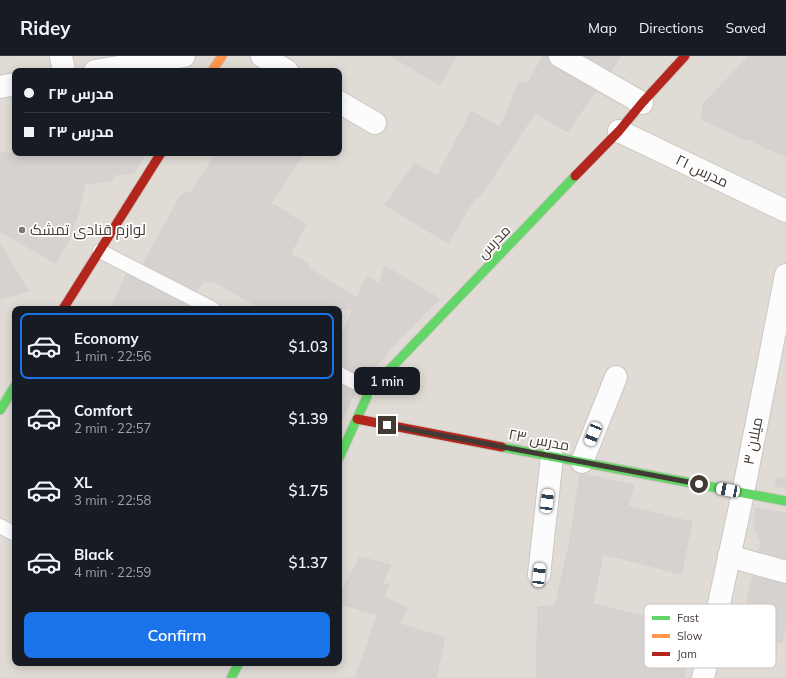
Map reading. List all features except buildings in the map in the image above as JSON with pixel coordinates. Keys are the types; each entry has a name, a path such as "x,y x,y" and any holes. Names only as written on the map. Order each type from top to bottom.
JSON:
{"street":[{"path":"61,56 63,68"},
{"path":"113,68 184,56"},
{"path":"214,68 222,56"},
{"path":"262,56 282,68"},
{"path":"560,56 642,103"},
{"name":"مدرس","path":"342,452 370,390 619,131 642,103 685,56"},
{"path":"0,87 12,85"},
{"path":"342,104 375,123"},
{"name":"مدرس ۲۱","path":"619,131 786,211"},
{"path":"65,306 159,156"},
{"name":"میلان ۳","path":"719,604 743,493 786,275"},
{"path":"582,462 616,377"},
{"path":"0,410 12,391"},
{"name":"مدرس ۲۳","path":"357,419 786,501"},
{"path":"539,575 552,456"},
{"path":"729,556 786,572"},
{"path":"231,678 237,666"},
{"name":"میلان ۳","path":"703,678 705,668"}],"lane":[{"path":"100,251 207,306"},
{"path":"342,376 370,390"},
{"path":"0,526 12,532"}],"shaded area":[{"path":"0,56 786,56 786,678 0,678"}],"traffic: fast":[{"path":"342,451 370,390 575,176"},
{"path":"0,410 12,391"},
{"path":"502,447 786,501"},
{"path":"231,678 237,666"}],"traffic: slow":[{"path":"214,68 222,56"}],"traffic: jam":[{"path":"575,176 619,131 642,103 685,56"},
{"path":"65,306 159,156"},
{"path":"357,419 502,447"}],"place":[{"name":"لوازم قنادی تمشک","path":"22,230"}],"route":[{"path":"387,425 699,484"}]}
